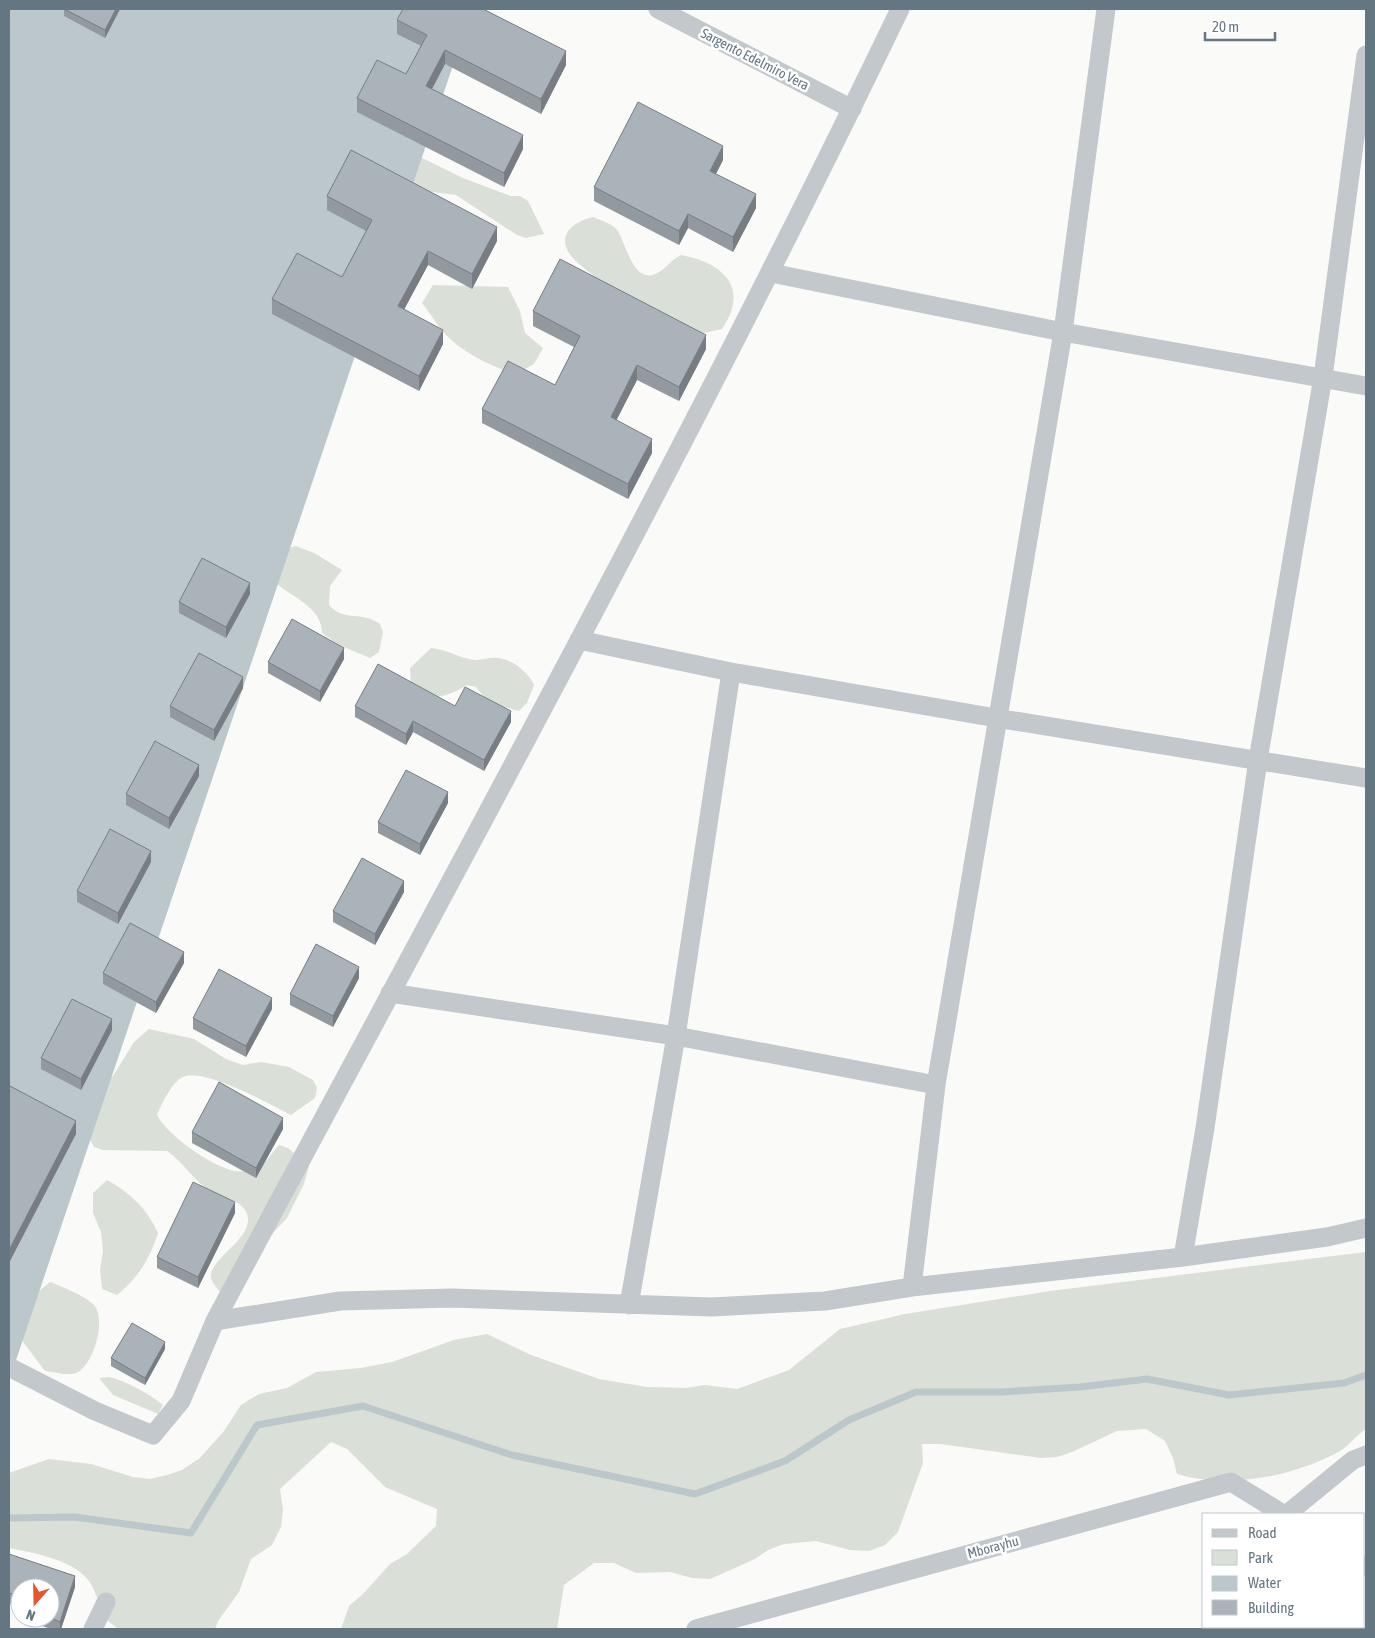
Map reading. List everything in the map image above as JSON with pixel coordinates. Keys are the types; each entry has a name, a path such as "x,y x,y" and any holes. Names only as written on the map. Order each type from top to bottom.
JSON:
{"street":[{"name":"Sargento Edelmiro Vera","path":"658,9 852,109"},
{"path":"9,1367 94,1411 153,1435 181,1401 215,1321 579,640 771,273 900,9"},
{"path":"912,1287 936,1085 996,718 1063,332 1106,9"},
{"path":"1183,1257 1205,1128 1258,760 1324,377 1366,55"},
{"path":"771,273 1063,332 1366,386"},
{"path":"579,640 731,672 996,718 1366,778"},
{"path":"629,1305 676,1036 731,672"},
{"path":"390,993 676,1036 936,1085"},
{"path":"215,1321 340,1301 452,1298 711,1307 825,1301 912,1287 1183,1257 1327,1237 1366,1228"},
{"path":"1288,1513 1353,1460 1366,1455"},
{"name":"Mborayhu","path":"696,1629 1231,1482 1281,1513"},
{"path":"93,1629 106,1602"}],"green space":[{"path":"375,144 406,150 463,178 511,196 520,196 528,201 544,234 526,238 517,235 456,195 418,190"},
{"path":"593,217 617,230 634,266 646,275 657,273 681,255 709,264 720,271 728,280 733,290 730,314 722,329 703,333 694,331 610,291 580,265 567,250 565,242 567,233 575,225"},
{"path":"433,285 508,287 520,311 525,333 543,348 534,364 516,374 488,363 452,341 439,327 422,303"},
{"path":"296,546 314,553 342,570 330,586 329,605 341,614 366,618 380,624 383,632 379,652 370,658 339,645 322,633 321,624 312,610 276,583 278,551"},
{"path":"431,648 469,659 497,658 514,663 524,671 534,685 527,703 519,711 489,703 476,687 467,685 446,695 439,696 426,695 411,688 410,668"},
{"path":"149,1029 194,1039 226,1059 243,1065 261,1062 289,1067 313,1080 317,1088 315,1098 291,1115 237,1088 206,1077 193,1075 183,1077 175,1083 159,1110 157,1115 170,1132 203,1157 225,1168 241,1171 255,1168 264,1163 279,1145 288,1148 309,1166 304,1184 287,1218 252,1255 222,1294 213,1282 211,1274 214,1266 242,1236 247,1227 248,1219 242,1206 206,1188 167,1151 103,1150 94,1147 89,1138 98,1089 113,1076 134,1042"},
{"path":"107,1180 124,1190 137,1202 149,1216 158,1233 142,1268 117,1295 102,1289 100,1270 103,1251 101,1232 93,1213 93,1193"},
{"path":"1366,1252 1366,1429 1340,1451 1302,1468 1282,1474 1239,1480 1218,1480 1177,1474 1173,1458 1165,1441 1146,1429 1117,1431 1057,1457 1041,1458 940,1444 922,1444 923,1463 898,1532 885,1545 869,1551 850,1550 816,1541 784,1544 710,1579 692,1578 670,1572 636,1573 614,1563 594,1563 564,1585 557,1629 341,1629 349,1606 363,1594 390,1564 407,1554 436,1526 437,1509 385,1487 347,1449 331,1442 280,1489 283,1509 281,1527 272,1545 251,1559 239,1592 218,1621 215,1629 118,1629 104,1616 91,1584 76,1569 54,1559 9,1548 9,1473 49,1459 91,1464 133,1477 150,1479 167,1475 182,1470 200,1458 224,1431 241,1405 259,1394 287,1388 316,1372 361,1368 392,1362 454,1340 487,1334 531,1355 599,1379 647,1387 686,1388 705,1385 737,1389 789,1370 840,1329 905,1314 1050,1291"},
{"path":"50,1282 86,1299 94,1305 98,1312 98,1331 93,1352 88,1362 76,1373 65,1374 45,1371 20,1338 27,1301"},
{"path":"110,1377 138,1388 163,1405 158,1414 113,1395 99,1378"}],"water":[{"path":"9,9 472,9 9,1381"}],"building":[{"path":"64,9 116,9 105,30"},
{"path":"403,9 483,9 566,51 541,99 445,50 426,86 523,135 504,173 357,98 377,60 406,74 427,35 397,20"},
{"path":"638,102 723,146 710,171 756,194 733,237 688,214 679,231 594,187"},
{"path":"351,150 497,227 472,274 428,251 398,306 443,330 419,376 272,299 297,253 342,277 372,220 327,196"},
{"path":"560,259 706,335 679,387 637,365 611,417 652,439 628,484 482,409 508,361 555,385 580,336 533,311"},
{"path":"202,558 250,583 226,627 179,602"},
{"path":"292,619 344,648 320,691 268,662"},
{"path":"199,653 243,677 214,730 170,706"},
{"path":"378,664 455,706 465,687 511,711 484,760 413,721 406,734 355,706"},
{"path":"155,741 199,765 169,818 126,794"},
{"path":"406,770 448,792 420,844 378,822"},
{"path":"110,829 151,851 118,913 77,891"},
{"path":"362,858 404,881 375,934 333,911"},
{"path":"130,923 184,952 156,1002 103,973"},
{"path":"316,944 359,967 333,1016 290,994"},
{"path":"219,969 272,998 246,1046 193,1018"},
{"path":"72,999 112,1019 81,1079 41,1058"},
{"path":"219,1082 283,1118 256,1168 192,1132"},
{"path":"10,1086 76,1121 9,1250 9,1088"},
{"path":"193,1182 235,1202 198,1277 157,1257"},
{"path":"132,1323 165,1342 145,1378 111,1358"},
{"path":"9,1554 75,1576 60,1622 60,1578 10,1578 9,1593"}],"waterway":[{"path":"9,1518 75,1517 191,1533 257,1425 363,1406 512,1455 695,1494 785,1461 849,1420 916,1392 1002,1392 1080,1387 1147,1379 1229,1395 1344,1383 1366,1375"}]}
